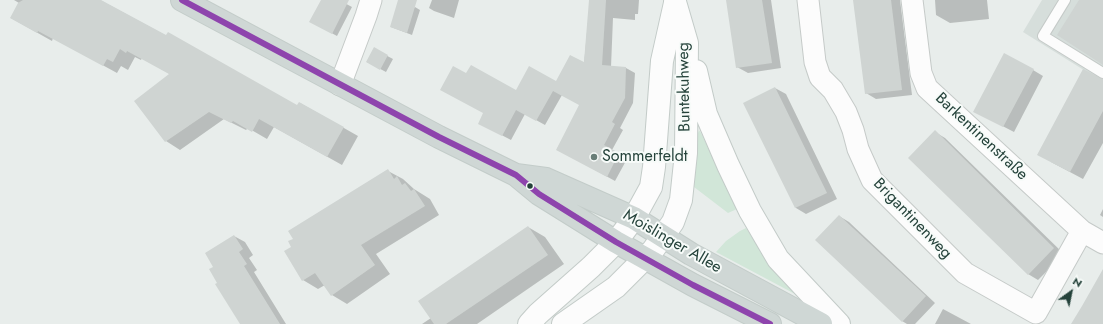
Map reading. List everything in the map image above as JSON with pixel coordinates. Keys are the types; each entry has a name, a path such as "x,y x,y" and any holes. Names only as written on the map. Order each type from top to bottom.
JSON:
{"main road":[{"path":"182,0 439,138 516,175"},
{"name":"Buntekuhweg","path":"563,324 616,287 646,258 664,237 674,222 681,200 686,153 687,43 675,1"},
{"name":"Buntekuhweg","path":"529,324 538,314 592,267 616,242 634,218 651,187 654,168 662,61 675,1"},
{"path":"687,43 706,114 750,211 778,259 839,324"},
{"name":"Moislinger Allee","path":"516,175 546,179 634,218 691,254 821,324"},
{"name":"Moislinger Allee","path":"516,175 539,194 616,242 678,277 770,324"}],"street":[{"path":"340,85 371,0"},
{"name":"Brigantinenweg","path":"808,0 815,62 820,77 833,90 846,112 858,149 872,180 965,272 1036,313 1082,231"},
{"name":"Barkentinenstraße","path":"912,0 921,72 927,88 1082,231 1103,243"}],"lane":[{"path":"1065,0 1043,36 1103,74"}],"shaded area":[{"path":"1042,0 1103,0 1103,82 1023,32"}],"green space":[{"path":"699,130 737,209 728,213 694,187"},
{"path":"746,228 769,263 795,294 716,252 726,241"}],"building":[{"path":"23,0 101,0 166,35 168,32 297,105 299,102 344,127 327,157 259,119 252,132 233,121 231,123 209,112 165,142 134,101 169,74 127,51 126,53 120,49 113,62 107,59 103,66 38,31 37,33 10,18 18,3"},
{"path":"321,0 349,0 332,34 309,22"},
{"path":"398,0 417,0 407,33 390,27"},
{"path":"589,0 606,0 602,65 626,67 625,98 612,122 615,124 604,145 619,153 607,177 556,150 579,105 553,91 536,121 516,110 502,136 478,124 483,113 440,90 453,66 466,73 471,65 516,90 529,66 556,81 570,55 584,62"},
{"path":"726,0 762,0 772,63 736,68"},
{"path":"853,0 891,0 902,90 865,94"},
{"path":"1079,0 1103,0 1103,65 1057,35"},
{"path":"374,47 388,55 380,70 366,62"},
{"path":"1004,53 1034,69 1003,127 973,112"},
{"path":"1083,69 1103,79 1103,111 1070,172 1037,155"},
{"path":"775,87 827,193 795,208 743,103"},
{"path":"935,130 1054,248 1028,275 908,158"},
{"path":"388,169 394,179 397,176 402,185 405,183 411,191 414,189 425,206 361,245 375,265 331,296 315,273 302,281 284,251 291,247 288,241 293,239 288,231"},
{"path":"839,215 926,296 902,322 815,240"},
{"path":"528,226 548,255 446,324 434,324 418,301"},
{"path":"234,235 243,249 239,252 247,264 244,266 280,324 240,324 215,284 217,283 209,269 213,267 205,253"},
{"path":"1103,269 1103,324 1071,324 1082,306"}],"transit line":[{"path":"182,0 439,137 516,175 539,194 616,242 693,285 770,324"}],"place":[{"name":"Sommerfeldt","path":"594,157"}]}
